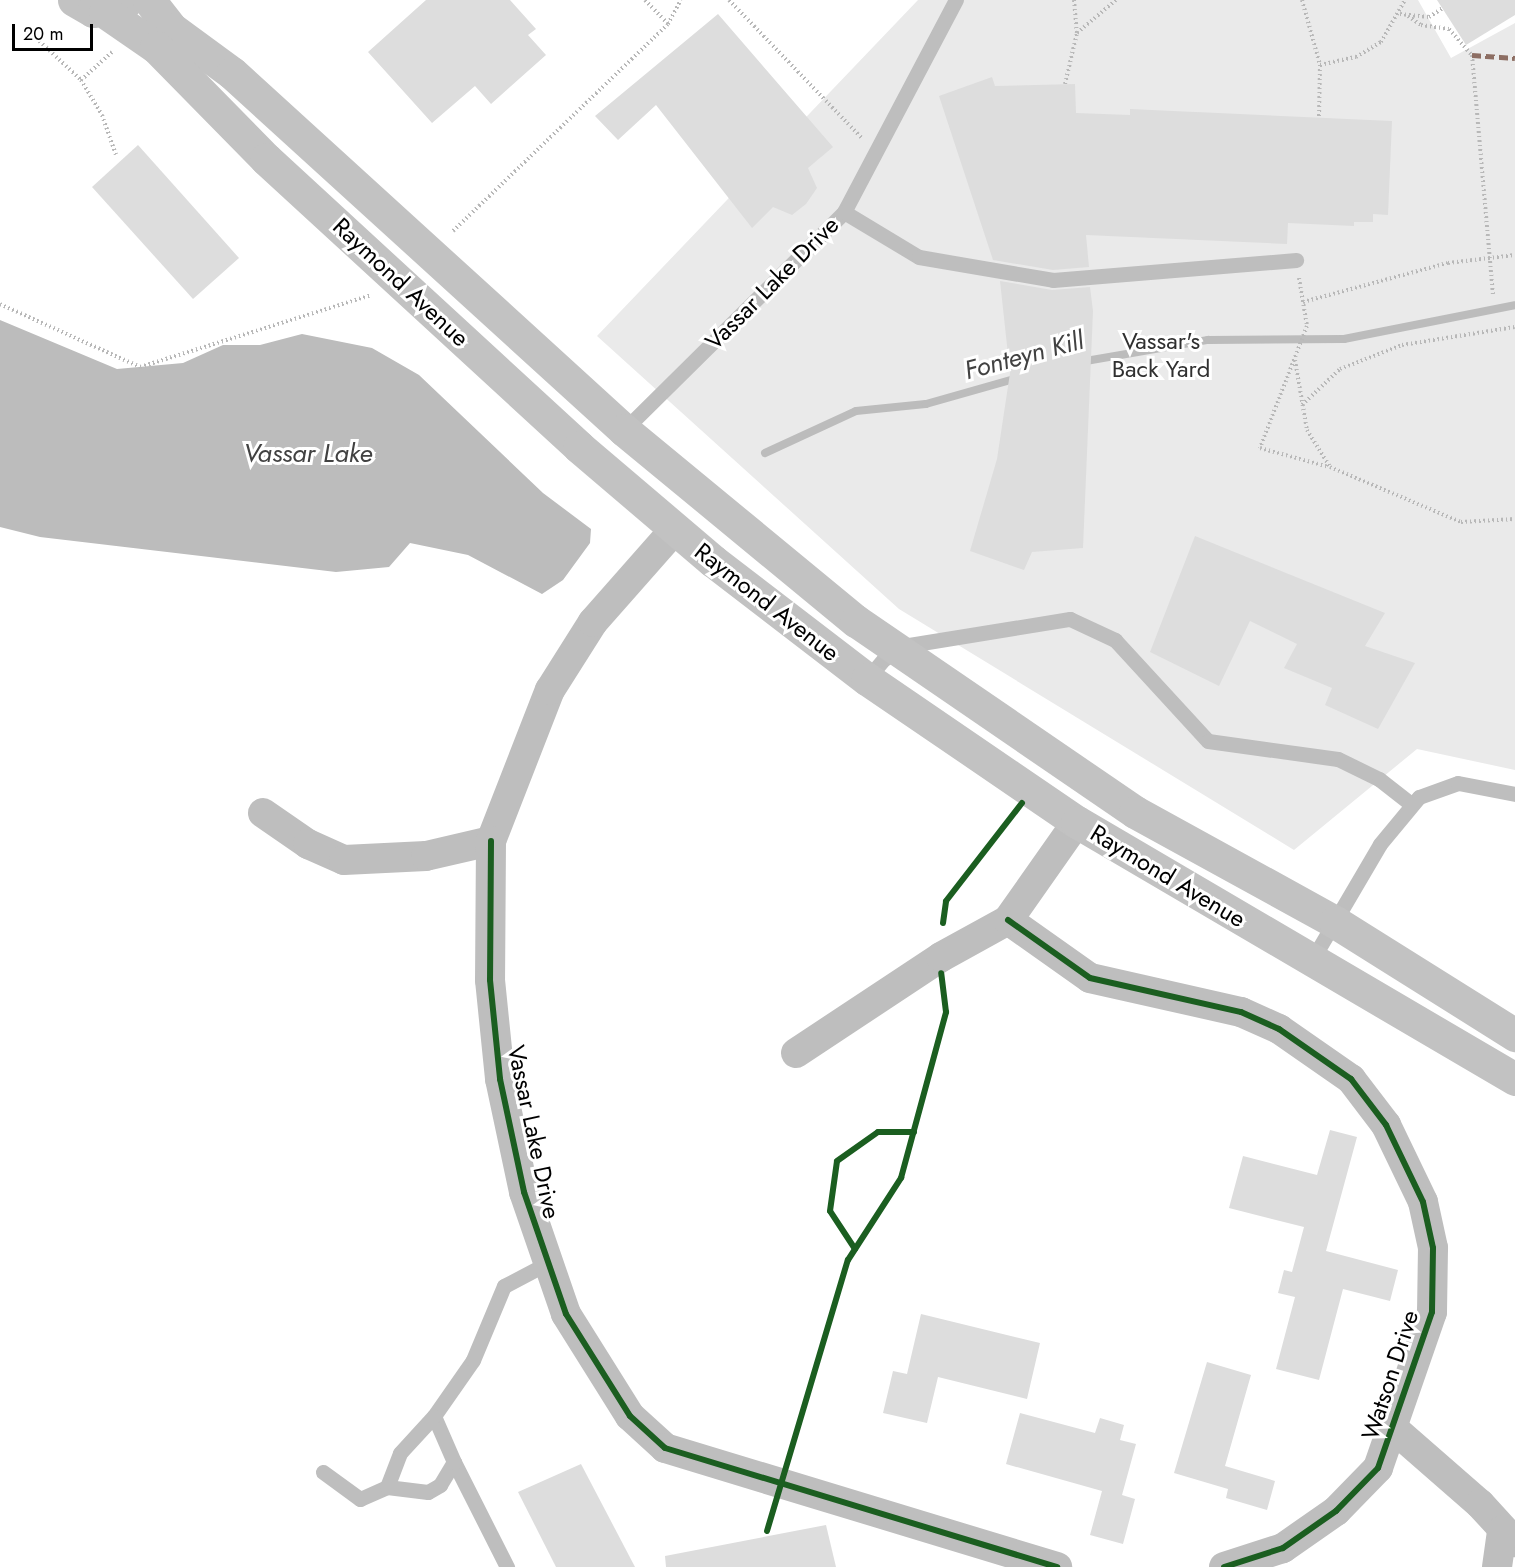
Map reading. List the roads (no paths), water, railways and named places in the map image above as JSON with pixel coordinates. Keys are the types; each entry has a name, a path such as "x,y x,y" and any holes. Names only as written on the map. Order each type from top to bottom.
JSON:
{"main road":[{"name":"Raymond Avenue","path":"74,0 117,6 156,47 342,227 675,529 867,679 1077,822 1515,1078"},
{"name":"Raymond Avenue","path":"149,0 172,29 231,73 624,430 898,650 1136,812 1335,922 1515,1035"}],"street":[{"name":"Vassar Lake Drive","path":"675,529 593,622 550,690 491,841 490,980 500,1079 546,1264 566,1314 630,1416 665,1448 1024,1563"},
{"path":"263,813 344,860 387,862 491,841"},
{"path":"796,1053 941,957 1008,920 1077,822"},
{"name":"Watson Drive","path":"1008,920 1090,978 1241,1012 1279,1029 1350,1079 1386,1125 1423,1202 1433,1248 1432,1312 1394,1429 1378,1468 1336,1510 1283,1548 1224,1567"},
{"path":"1394,1429 1480,1504 1509,1536 1497,1567"},
{"path":"1024,1563 1057,1567"}],"lane":[{"path":"844,212 878,154 956,0"},
{"path":"342,227 368,198"},
{"name":"Vassar Lake Drive","path":"624,430 844,212 919,257 1053,280 1296,261"},
{"path":"867,679 898,650 1070,619 1115,640 1208,741 1338,759 1379,779 1411,804"},
{"path":"1312,960 1380,844 1411,804 1437,786 1458,783 1515,794"},
{"path":"387,1487 400,1453 434,1416 473,1360 504,1286 546,1264"},
{"path":"434,1416 454,1462 507,1567"},
{"path":"323,1472 360,1499 387,1487 428,1492 454,1462"}],"water":[{"name":"Vassar Lake","path":"0,320 117,369 183,363 223,345 260,345 302,334 372,348 419,375 543,493 591,529 590,543 563,580 542,594 468,555 410,543 389,567 336,572 40,537 0,527"}],"waterway":[{"name":"Fonteyn Kill","path":"1080,362 1208,340 1344,339 1515,305"},
{"name":"Fonteyn Kill","path":"765,453 856,411 926,404 1018,378"}],"park label":[{"name":"Vassar's Back Yard","path":"1161,355"}]}
